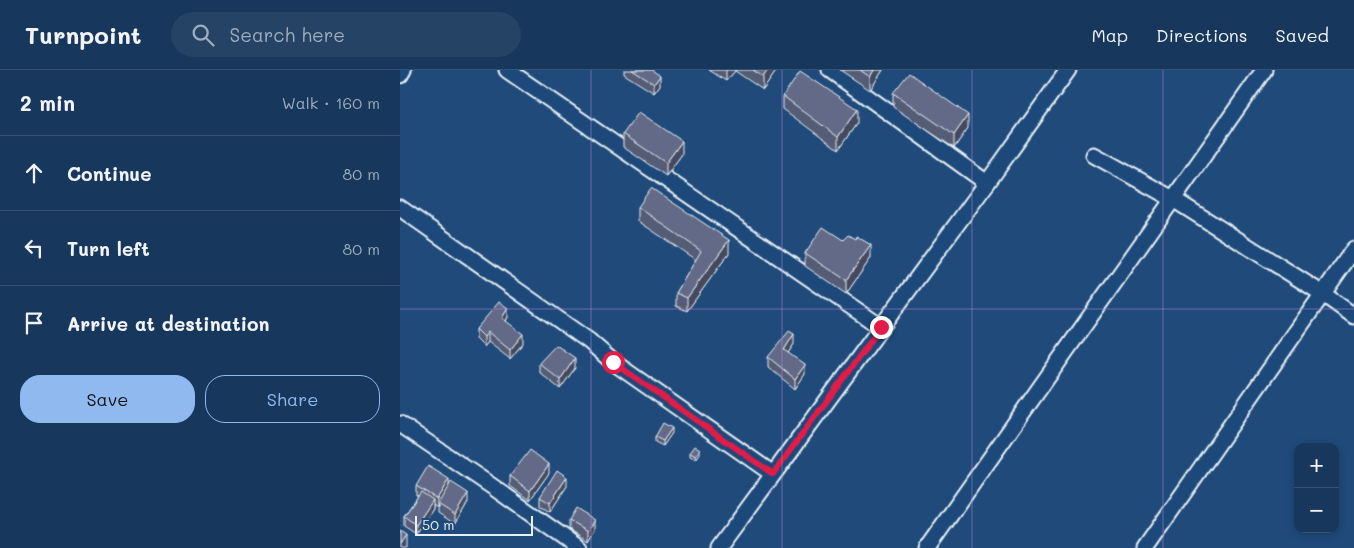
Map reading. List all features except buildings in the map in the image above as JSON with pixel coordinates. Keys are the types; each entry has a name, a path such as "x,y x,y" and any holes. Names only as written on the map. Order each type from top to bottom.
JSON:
{"street":[{"path":"400,75 403,70"},
{"path":"508,70 881,327"},
{"path":"830,70 987,183"},
{"path":"719,548 1068,70"},
{"path":"927,548 1264,70"},
{"path":"1094,155 1173,199 1323,294 1354,316"},
{"path":"400,208 589,341 613,362 773,474"},
{"path":"1151,546 1354,250"},
{"path":"400,424 579,548"}],"route":[{"path":"613,362 773,474 881,327"}]}
